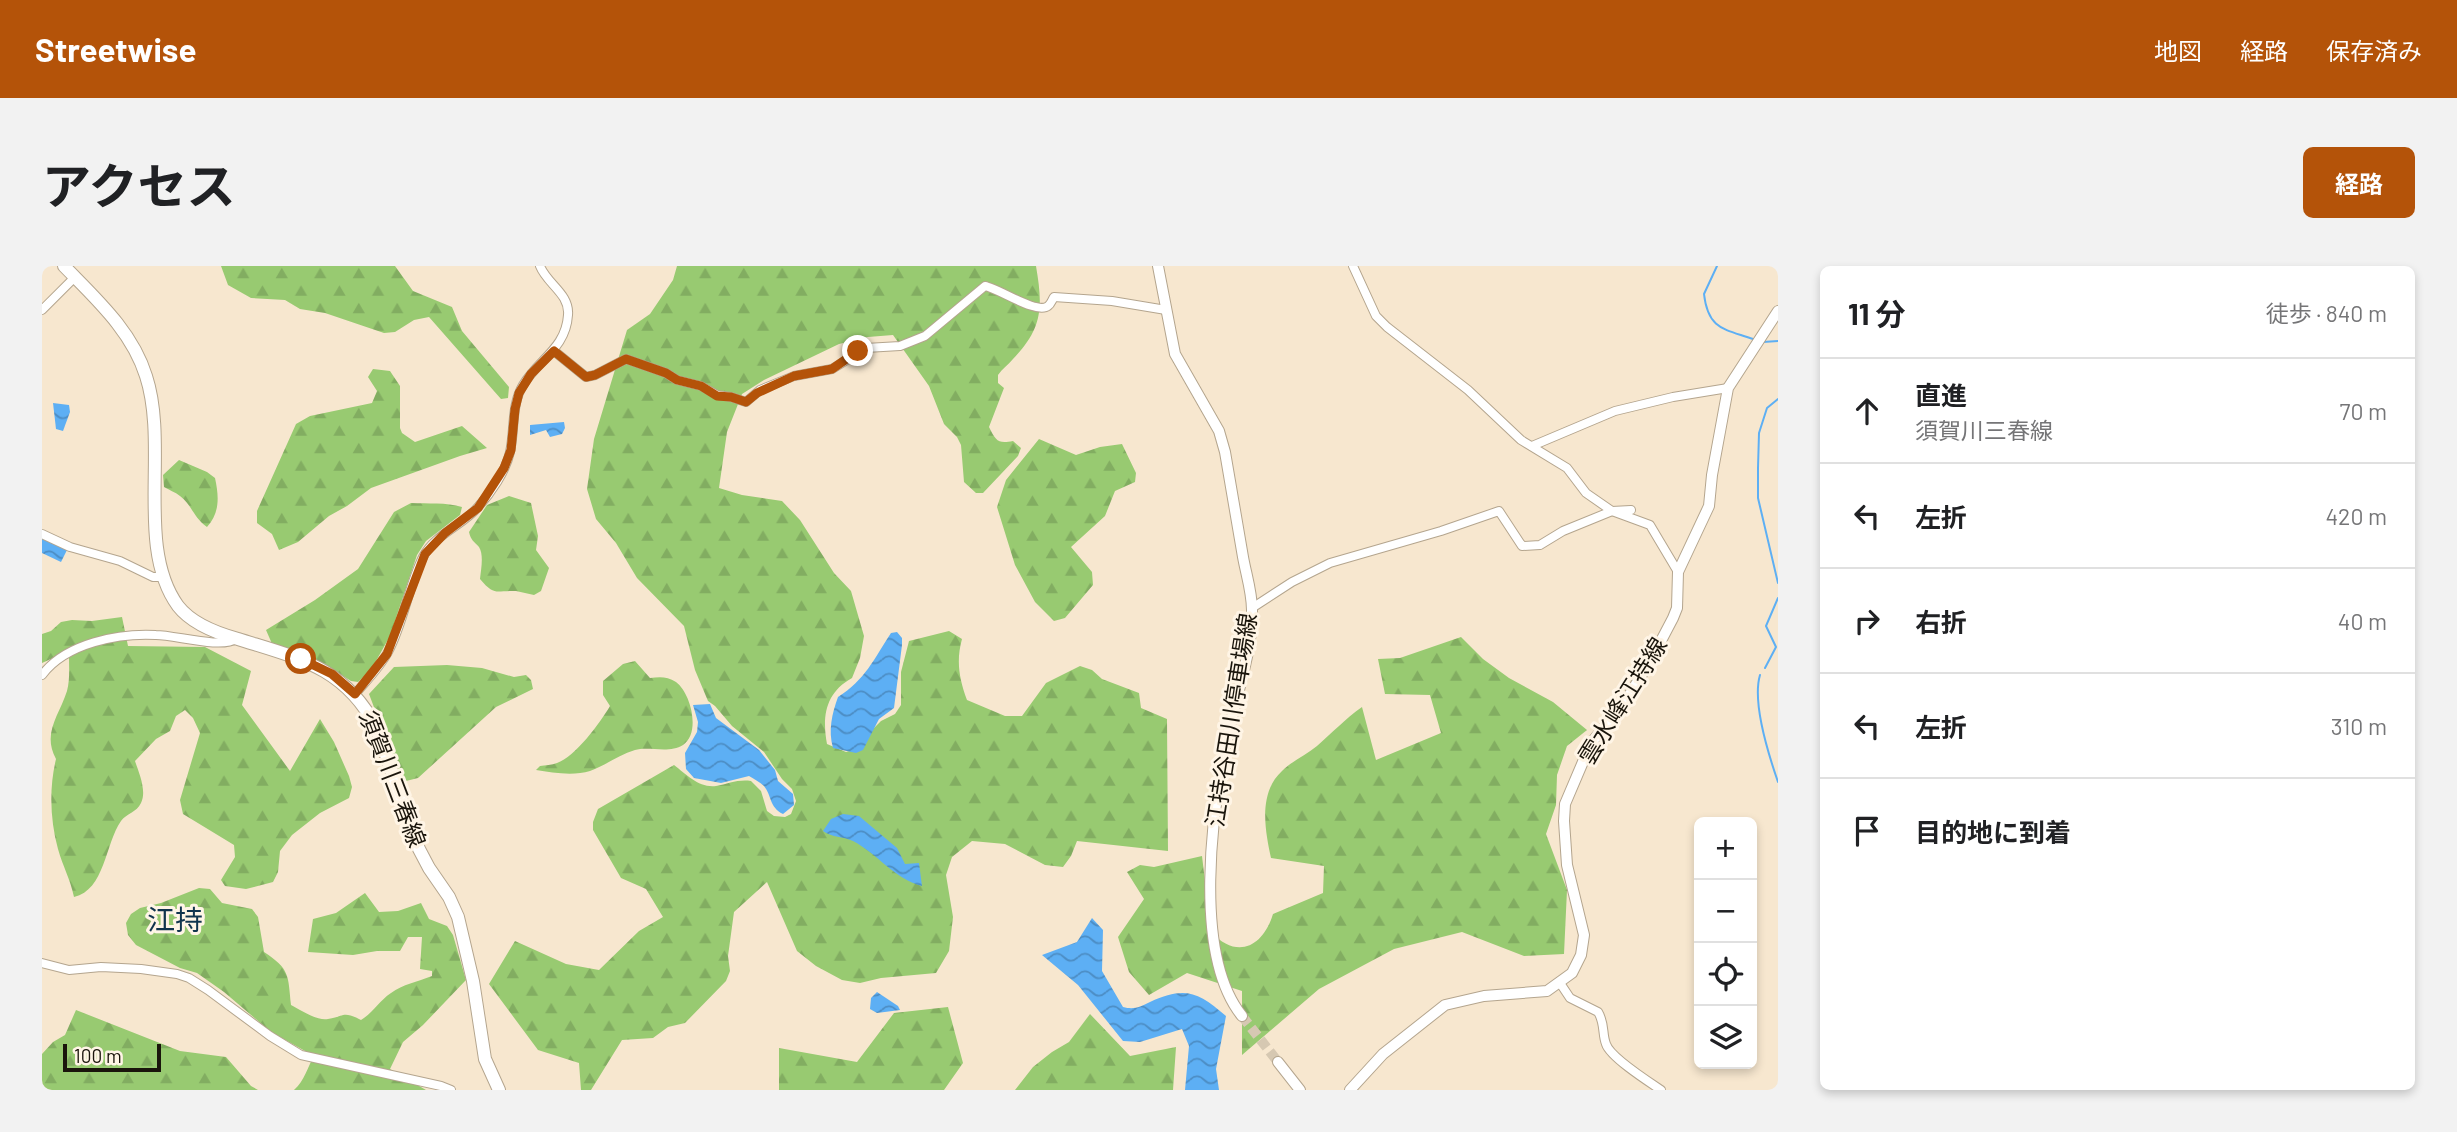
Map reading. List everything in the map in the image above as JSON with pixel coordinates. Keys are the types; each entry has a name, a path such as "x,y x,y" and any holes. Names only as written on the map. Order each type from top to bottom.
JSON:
{"main road":[{"name":"須賀川三春線","path":"64,266 122,328 147,377 155,416 156,534 163,577 177,604 190,617 208,628 311,663 332,674 355,694 376,727 424,860 449,897 458,917 473,981 485,1059 499,1090"},
{"name":"江持谷田川停車場線","path":"1158,266 1180,364 1219,431 1252,608 1245,660 1217,785 1210,872 1210,908 1219,965 1224,987 1232,1004 1242,1016"},
{"name":"雲水峰江持線","path":"1560,983 1572,973 1576,965 1583,948 1584,935 1567,864 1565,804 1591,743 1632,690 1673,618 1677,607 1678,572 1709,506 1728,388 1778,311"},
{"path":"1350,1090 1383,1054 1445,1005 1484,996 1547,991 1560,983"},
{"path":"1278,1062 1300,1090"}],"street":[{"path":"355,694 387,654 425,554 445,533 478,508 504,468 511,450 519,393 531,374 554,351 564,333 568,306 565,297 544,275 540,266"},
{"path":"1353,266 1376,316 1414,350 1468,390 1521,440 1567,468 1586,493 1612,511 1650,525 1678,572"},
{"path":"42,310 75,277"},
{"path":"554,351 586,377 626,359 666,373 677,380 701,386 717,396 746,402 761,390 794,376 832,369 866,348 900,346 915,342 985,286 1042,308 1048,306 1054,297 1112,301 1166,310"},
{"path":"1532,446 1615,411 1673,397 1728,388"},
{"path":"1252,608 1292,582 1331,563 1499,511 1522,546 1540,545 1563,531 1612,511 1631,510"},
{"path":"42,534 70,547 120,561 153,577 163,577"},
{"path":"42,675 54,662 92,641 154,634 223,643 236,639"},
{"path":"42,963 69,970 101,967 177,974 208,990 270,1036 301,1055 451,1090"},
{"path":"1560,983 1570,998 1598,1012 1605,1030 1606,1045 1612,1052 1661,1090"}],"green space":[{"path":"221,266 395,266 413,291 452,307 462,331 509,387 508,398 501,399 429,317 414,320 395,332 384,333 325,313 300,309 285,300 251,298 228,285"},
{"path":"677,266 1036,266 1040,305 1035,327 1023,348 998,375 998,383 1004,388 989,427 998,440 1013,441 1021,448 1018,456 983,493 976,493 964,482 961,445 944,424 929,386 893,335 868,337 839,344 764,380 742,394 727,432 719,488 742,495 782,501 800,520 834,573 851,591 864,636 860,658 852,678 836,691 828,706 825,724 827,744 846,752 859,748 881,721 895,714 901,705 901,672 909,641 949,631 962,639 959,670 967,700 1005,716 1022,716 1046,683 1080,666 1092,670 1102,679 1139,693 1141,708 1167,719 1168,851 1077,841 1063,867 1045,865 1005,844 972,841 952,857 946,875 953,917 949,951 936,973 881,978 860,983 842,980 816,966 797,951 767,882 734,912 728,956 730,971 726,981 685,1023 668,1027 653,1038 622,1040 591,1090 581,1090 579,1063 538,1050 489,984 515,941 566,964 599,970 639,931 663,917 646,889 621,878 593,830 598,809 674,765 704,785 751,781 761,791 767,811 774,816 785,817 791,814 796,801 792,789 764,752 732,726 708,701 695,670 684,626 637,578 616,543 596,519 587,489 594,439 627,330 650,314 673,280"},
{"path":"373,369 390,371 400,386 402,433 415,442 462,426 487,448 371,488 329,516 298,542 279,550 272,534 257,523 257,511 296,424 310,416 372,403 377,391 368,377"},
{"path":"1039,439 1076,455 1100,447 1122,444 1136,473 1135,482 1115,491 1105,516 1071,547 1092,572 1093,585 1065,618 1054,621 1035,602 1015,565 997,507 1006,480"},
{"path":"179,460 215,478 217,504 207,527 184,500 164,487 163,475"},
{"path":"509,496 531,503 538,536 536,550 549,568 541,591 534,595 493,590 480,579 481,554 469,532 487,505"},
{"path":"411,503 462,507 460,515 426,541 417,555 390,636 371,670 358,682 351,681 324,664 273,646 266,630 358,569 394,512"},
{"path":"122,617 128,646 205,647 251,671 242,705 290,771 320,719 334,742 352,787 349,798 320,813 292,835 280,851 278,872 273,882 246,889 225,886 221,880 235,857 234,845 183,814 180,800 200,733 193,718 185,710 176,716 170,731 156,739 135,761 143,788 141,803 121,821 92,885 84,893 74,897 58,849 51,804 56,759 52,750 51,733 67,691 69,657 62,654 42,663 42,634 51,631 61,622"},
{"path":"1461,637 1483,659 1509,678 1553,702 1587,730 1567,746 1557,775 1556,805 1546,834 1567,890 1564,954 1524,956 1462,932 1394,949 1319,989 1242,1055 1242,991 1187,973 1149,995 1129,972 1118,937 1144,899 1127,872 1140,865 1154,867 1202,856 1211,932 1230,946 1248,946 1256,942 1263,935 1273,914 1323,893 1324,866 1271,858 1265,812 1269,790 1274,780 1286,767 1317,746 1362,707 1376,760 1441,733 1430,695 1385,694 1378,659 1400,658"},
{"path":"635,661 650,678 660,677 676,682 686,695 693,723 692,732 683,745 672,749 635,750 584,773 563,774 536,770 540,766 564,760 586,739 610,706 603,695 603,681 623,664"},
{"path":"447,665 482,668 514,677 526,675 531,680 533,689 496,707 418,778 406,781 400,776 369,694 394,667"},
{"path":"199,888 210,889 222,903 252,909 258,917 264,952 279,963 286,974 291,1005 323,1019 346,1015 361,1020 391,993 432,976 432,971 420,969 422,937 408,937 400,951 353,955 308,952 313,919 336,913 365,893 379,912 398,911 421,903 429,919 447,926 453,935 466,980 403,1042 390,1069 426,1090 294,1090 314,1056 271,1032 197,973 180,968 136,945 128,935 126,923 131,914 140,908"},
{"path":"948,1007 963,1063 944,1090 779,1090 779,1048 857,1062 894,1013"},
{"path":"76,1010 180,1051 226,1057 251,1086 258,1090 42,1090 42,1054 53,1042 65,1035"},
{"path":"1090,1014 1130,1056 1176,1047 1173,1090 1015,1090 1033,1067 1069,1042"}],"water":[{"path":"53,403 69,405 70,412 63,431 56,429"},
{"path":"564,422 562,434 550,437 546,430 530,435 530,425"},
{"path":"42,538 67,550 61,562 42,553"},
{"path":"897,632 902,638 902,645 894,708 879,719 863,750 856,753 833,748 831,722 838,697 862,676 891,633"},
{"path":"710,704 716,718 759,750 775,770 778,781 793,794 794,805 783,814 773,805 764,786 749,776 721,783 694,778 686,769 685,753 697,732 698,722 693,705"},
{"path":"843,814 859,816 897,848 905,864 919,863 922,886 903,878 853,841 823,831 831,819"},
{"path":"1092,918 1103,930 1102,971 1123,1007 1137,1008 1162,997 1182,993 1207,1001 1226,1016 1216,1069 1219,1090 1185,1090 1189,1046 1182,1029 1140,1042 1123,1041 1078,985 1042,955 1077,942"},
{"path":"877,992 900,1010 877,1013 870,1009 871,998"}],"waterway":[{"path":"1717,266 1704,294 1709,315 1726,330 1753,339"},
{"path":"1763,342 1778,341"},
{"path":"1778,399 1767,408 1759,433 1758,468 1758,498 1778,583"},
{"path":"1765,668 1776,647 1766,626 1778,598"},
{"path":"1760,675 1760,714 1778,782"}],"tunnel":[{"path":"1242,1016 1278,1062"}],"district":[{"name":"江持","path":"175,920"}],"route":[{"path":"301,659 332,674 355,694 372,675 392,643 425,554 445,533 478,508 504,468 511,450 519,393 531,374 554,351 586,377 626,359 666,373 677,380 704,387 717,396 746,402 761,390 794,376 832,369 858,351"}]}
